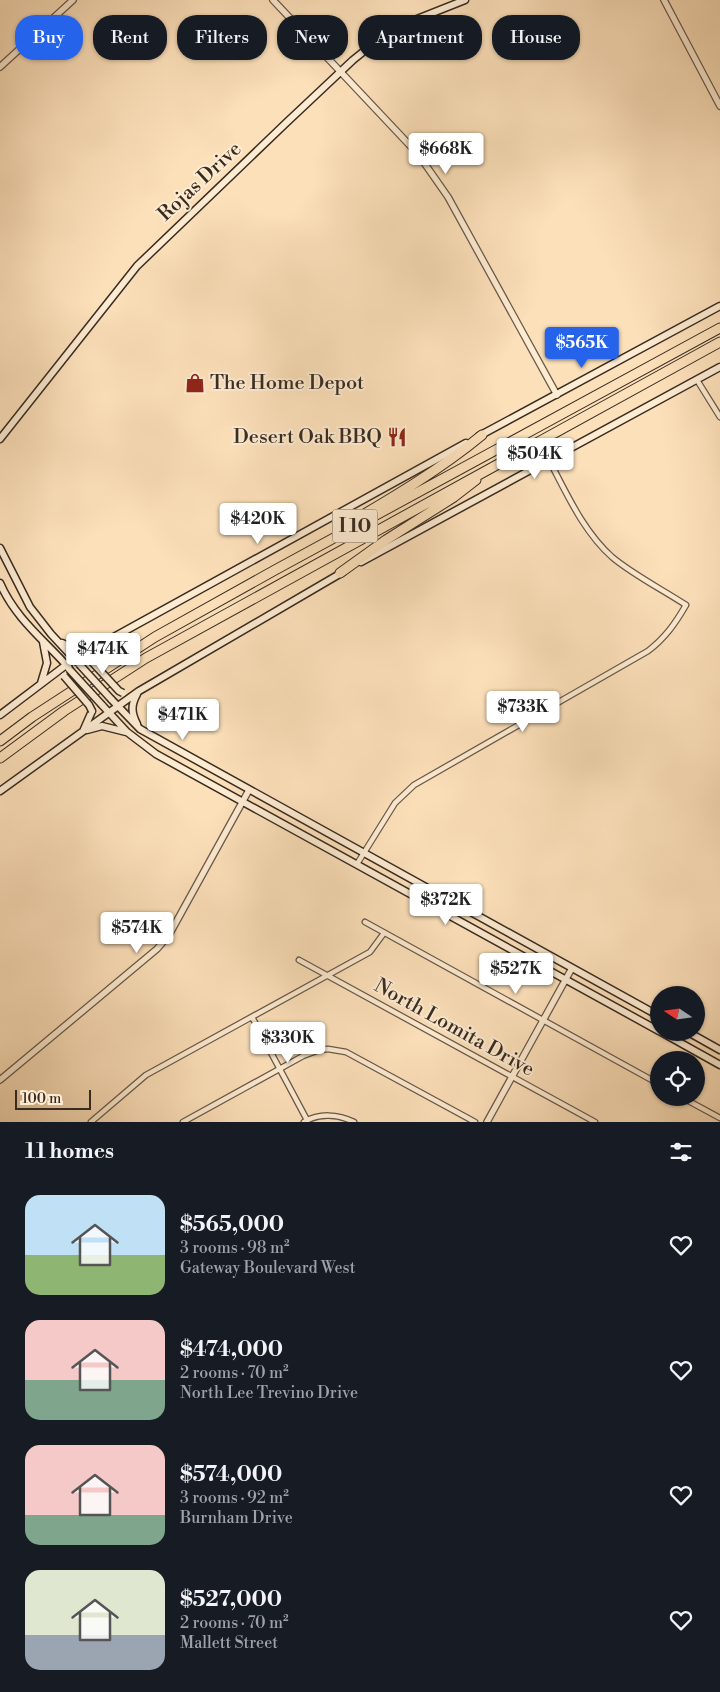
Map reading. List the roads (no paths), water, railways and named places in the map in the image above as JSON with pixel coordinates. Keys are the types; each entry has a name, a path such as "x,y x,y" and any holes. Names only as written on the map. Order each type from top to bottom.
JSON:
{"highway":[{"name":"I 10","path":"0,741 32,717 136,648 275,570 720,328"},
{"name":"I 10","path":"0,758 64,711 146,658 720,342"},
{"path":"275,570 313,544 400,492 466,448 482,435"},
{"path":"340,573 386,540 454,497 490,468"}],"main road":[{"name":"Rojas Drive","path":"0,439 137,266 194,209 361,53 391,32 412,21 465,0"},
{"path":"0,715 41,683 77,662 95,647 720,306"},
{"path":"0,791 139,691 340,573 720,367"},
{"path":"0,548 24,598 37,617 140,729 650,1011"},
{"path":"0,583 15,612 127,732 156,754 650,1026"},
{"path":"51,634 69,646 80,649 95,647"},
{"path":"41,683 47,663 42,641"},
{"path":"95,647 92,655 93,663 123,693 139,691"},
{"path":"51,676 59,674 64,676 89,705 92,711 83,730"},
{"path":"139,691 134,700 132,710 140,729"},
{"path":"83,730 102,726 127,732"},
{"path":"676,1041 720,1065"},
{"path":"704,1041 720,1050"}],"street":[{"path":"1,64 73,0"},
{"path":"273,0 418,154 448,197 557,395"},
{"path":"664,0 720,106"},
{"path":"697,380 720,417"},
{"path":"357,864 365,854 395,803 410,788 422,779 648,651 673,628 686,605 610,555 583,522 549,460"},
{"path":"0,1080 157,949 169,934 249,790"},
{"path":"365,922 650,1079"},
{"path":"91,1122 146,1075 370,952 384,933"},
{"name":"North Lomita Drive","path":"299,960 595,1122"},
{"path":"487,1122 572,968"},
{"path":"252,1017 306,1121 327,1115 354,1122"},
{"path":"186,1121 280,1068 318,1050 328,1049 346,1052 475,1122"},
{"path":"698,1106 720,1118"}],"place":[{"name":"The Home Depot","path":"195,383"},
{"name":"Desert Oak BBQ","path":"397,437"}]}
